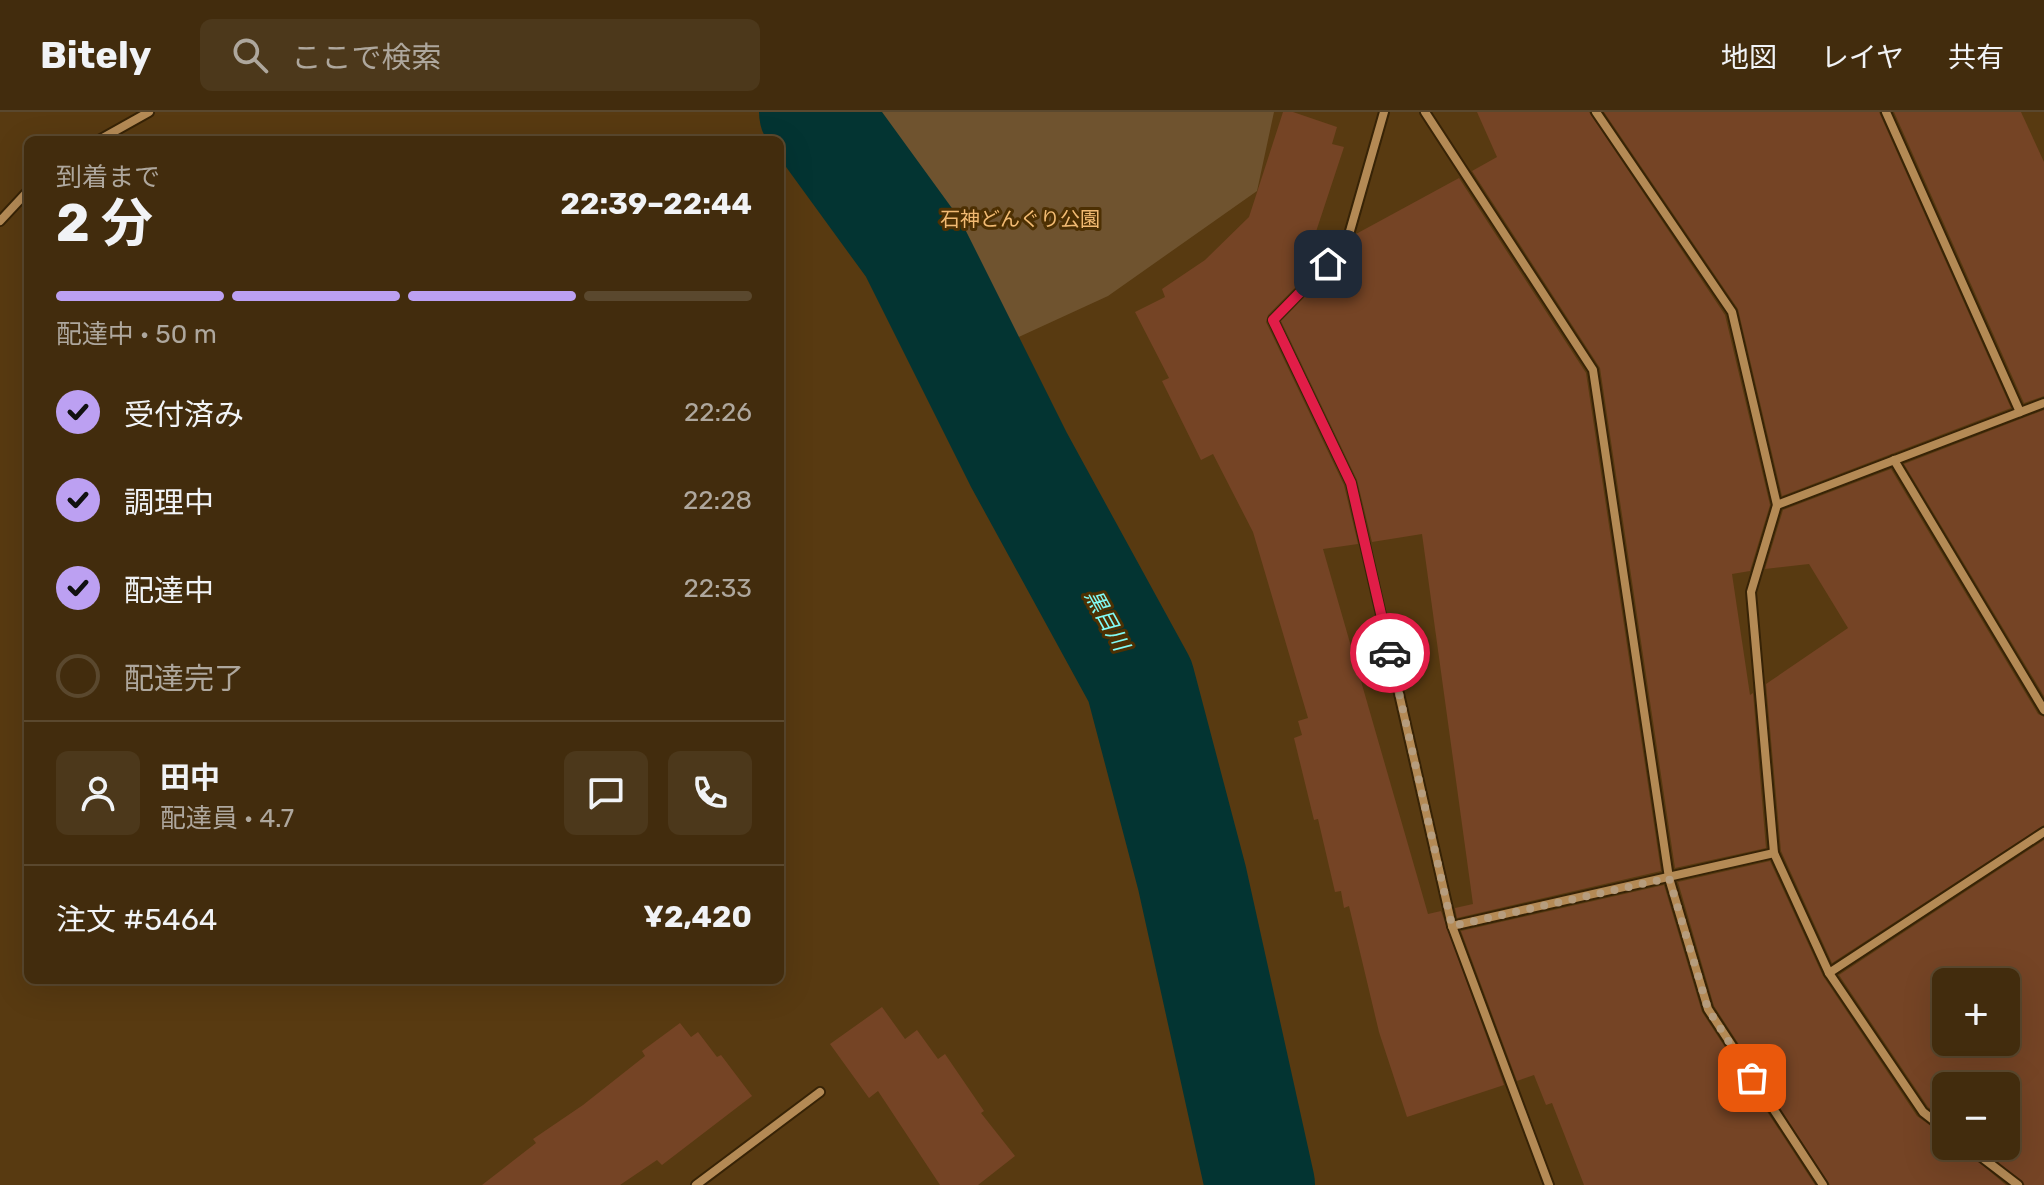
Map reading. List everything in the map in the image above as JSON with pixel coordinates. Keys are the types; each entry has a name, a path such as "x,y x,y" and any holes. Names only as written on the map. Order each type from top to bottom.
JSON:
{"street":[{"path":"106,136 149,112"},
{"path":"1384,112 1346,245 1273,320 1351,483 1452,926 1549,1185"},
{"path":"1425,112 1593,370 1669,878 1708,1009 1823,1185"},
{"path":"1596,112 1732,312 1777,505 1751,592 1774,853 1829,973 1923,1112 1932,1119"},
{"path":"1886,112 2020,412"},
{"path":"0,221 24,195"},
{"path":"1777,505 2044,403"},
{"path":"1894,460 2044,710"},
{"path":"1829,973 2044,832"},
{"path":"1452,926 1774,853"},
{"path":"696,1185 820,1092"},
{"path":"1985,1160 2018,1185"}],"green space":[{"name":"石神どんぐり公園","path":"814,112 1274,112 1257,191 1108,296 969,360 913,248"}],"building":[{"path":"1283,112 1293,112 1337,127 1332,144 1344,147 1306,262 1336,246 1268,315 1266,322 1344,485 1358,544 1323,549 1428,914 1441,911 1504,1085 1407,1117 1379,1032 1349,906 1344,908 1341,891 1335,892 1318,819 1314,820 1294,738 1302,735 1298,721 1308,718 1253,532 1213,454 1201,460 1162,381 1169,378 1135,312 1165,297 1162,289 1205,260 1249,217"},
{"path":"1477,112 1589,112 1725,315 1770,505 1750,571 1732,574 1750,695 1753,693 1766,848 1675,868 1600,368 1472,171 1497,157"},
{"path":"1604,112 1879,112 2011,408 1782,496 1738,309"},
{"path":"1894,112 2021,112 2044,162 2044,396 2024,403"},
{"path":"1459,178 1586,373 1661,871 1457,918 1455,908 1473,904 1422,534 1372,542 1357,480 1281,321 1351,250 1356,234"},
{"path":"2044,410 2044,696 1904,464"},
{"path":"1891,469 2038,714 2044,717 2044,825 1832,963 1781,851 1766,684 1848,628 1809,564 1765,569 1783,510"},
{"path":"2044,840 2044,1185 2025,1185 1996,1160 2020,1160 2020,1072 1932,1072 1932,1110 1839,975"},
{"path":"1770,861 1823,976 1917,1116 1932,1127 1932,1160 1977,1160 2006,1185 1830,1185 1714,1006 1678,882"},
{"path":"1664,885 1702,1012 1815,1185 1584,1185 1552,1103 1546,1105 1534,1075 1517,1081 1461,931"},
{"path":"882,1007 905,1039 917,1030 938,1059 945,1054 984,1111 981,1113 1015,1156 978,1185 940,1185 878,1091 869,1098 830,1044"},
{"path":"680,1023 691,1037 698,1032 717,1057 721,1055 752,1096 662,1165 657,1160 620,1185 482,1185 536,1143 533,1139 583,1105 645,1056 642,1051"}],"waterway":[{"name":"黒目川","path":"814,112 913,248 1019,460 1140,681 1192,878 1260,1185"}],"way so far":[{"path":"1390,653 1452,926 1669,878 1708,1009 1752,1078"}],"route":[{"path":"1328,264 1273,320 1351,483 1390,653"}]}
